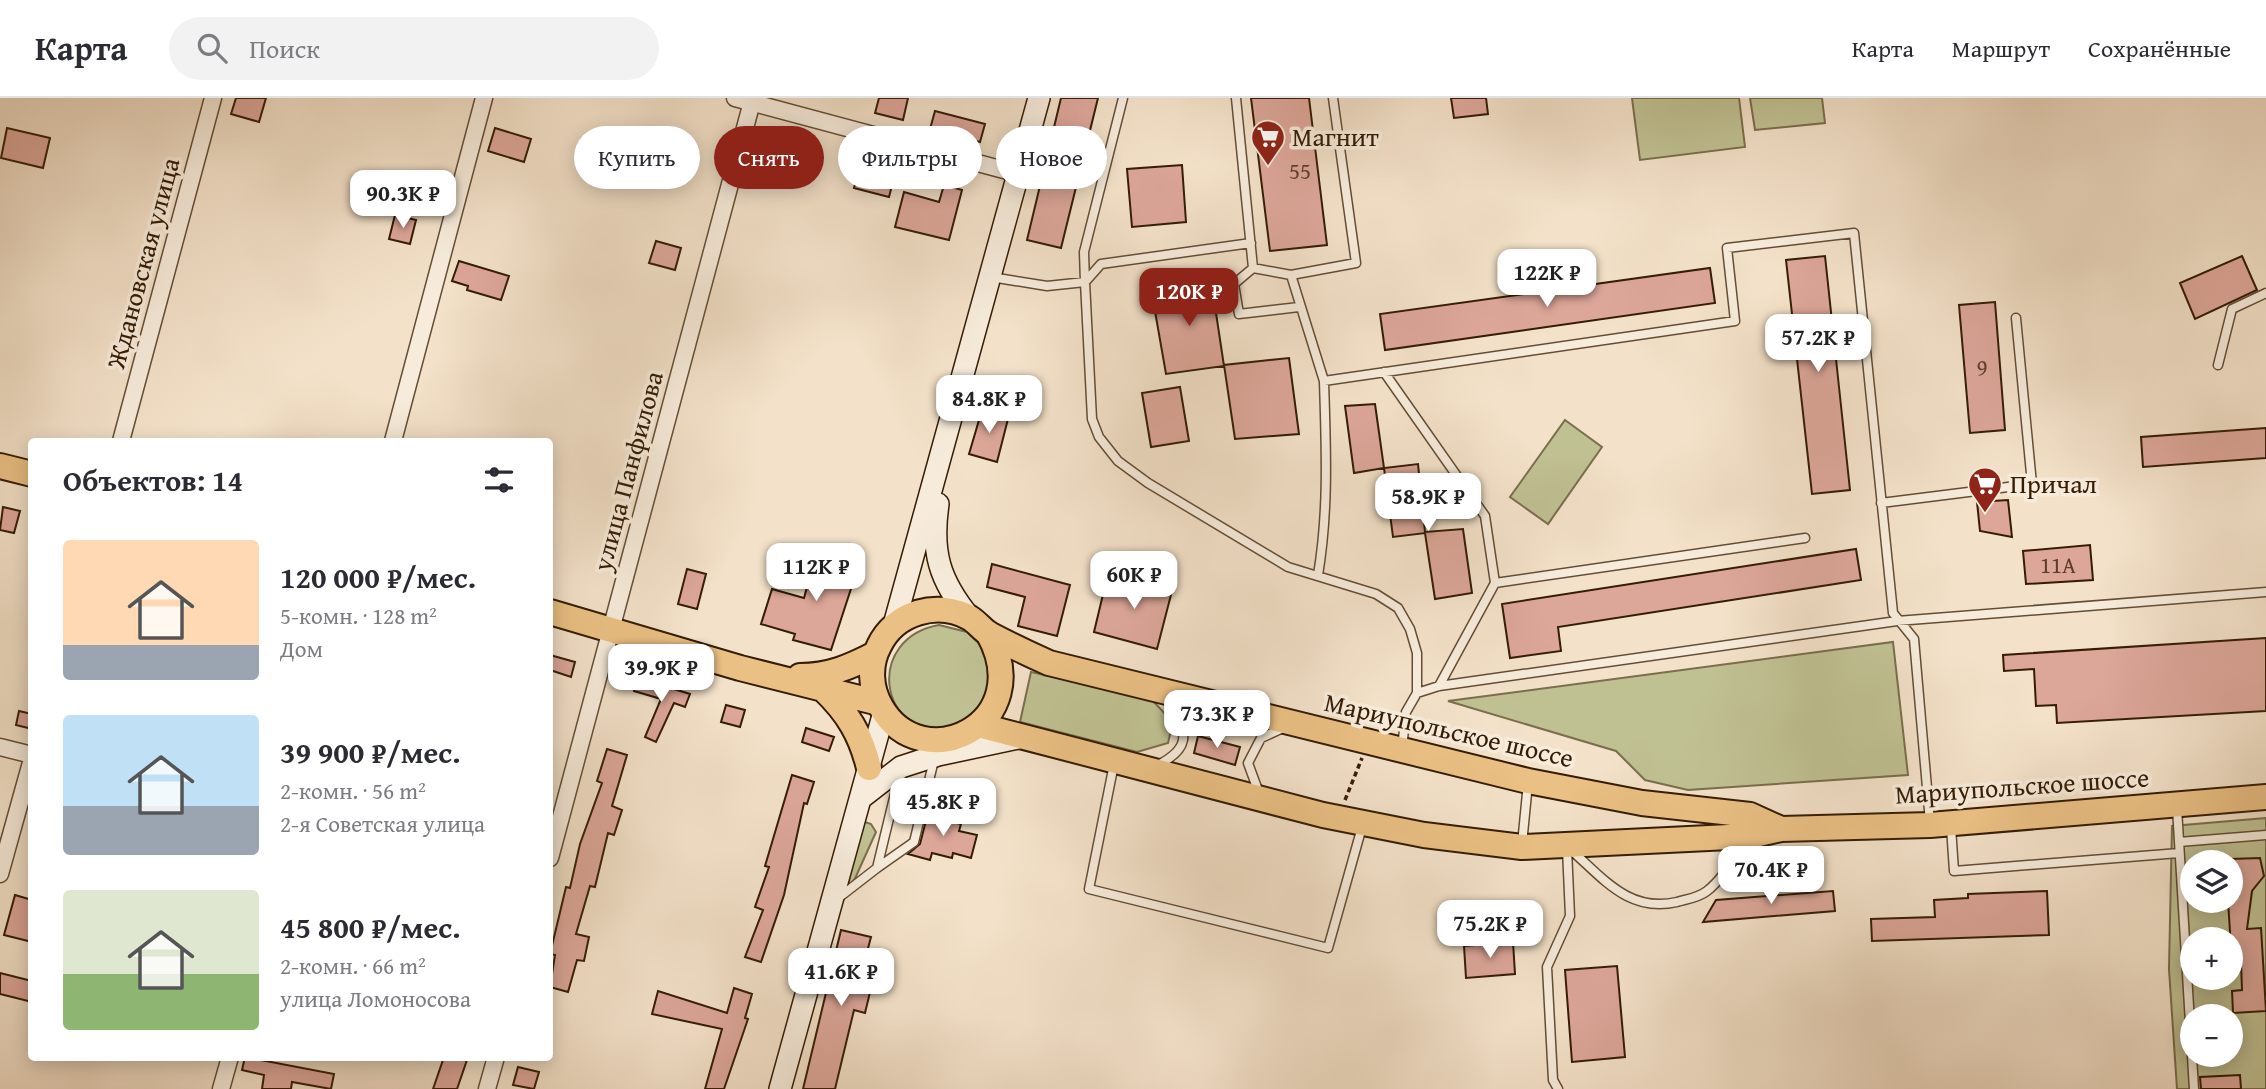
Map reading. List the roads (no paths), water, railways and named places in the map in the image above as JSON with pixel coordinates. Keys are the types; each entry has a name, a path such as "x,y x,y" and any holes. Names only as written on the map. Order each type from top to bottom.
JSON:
{"main road":[{"path":"0,466 28,473"},
{"path":"935,610 979,626 999,652 1002,684 990,712 978,725 948,739 923,738 897,726 881,708 872,679 875,654 894,625 910,615 935,610"},
{"path":"553,613 881,708"},
{"name":"Мариупольское шоссе","path":"979,626 1049,663 1528,781 1642,803 1750,815 1781,829"},
{"path":"740,668 821,676 843,670 875,654"},
{"path":"822,689 851,719 863,743 869,768"},
{"name":"Мариупольское шоссе","path":"978,725 1338,818 1424,835 1522,847 1750,836 1781,829 1940,824 2266,797"}],"street":[{"name":"Ждановская улица","path":"122,438 213,98"},
{"path":"394,438 484,98"},
{"path":"735,98 753,100 996,168"},
{"path":"1032,126 1040,98"},
{"name":"улица Панфилова","path":"553,847 753,100"},
{"path":"894,625 947,443 1015,189"},
{"path":"947,443 936,515 936,552 949,592 979,626"},
{"path":"780,1089 869,768 881,708"},
{"path":"861,798 901,767 1023,737"},
{"path":"0,747 28,756"},
{"path":"0,874 28,772"},
{"path":"221,1089 229,1061"},
{"path":"487,1089 495,1061"}],"lane":[{"path":"1123,98 1084,252 1092,419 1099,437 1118,461 1148,483 1289,568 1376,594 1398,608 1410,629 1417,653 1417,693 1406,712 1402,751"},
{"path":"1236,98 1253,268"},
{"path":"1253,268 1291,275 1356,263 1333,98"},
{"path":"1324,381 1735,321 1727,248 1854,233 1893,613 1914,639 1940,824 1954,871 2179,853"},
{"path":"991,277 1047,286 1085,282 1101,264 1251,243"},
{"path":"1253,268 1234,284 1239,314 1299,307"},
{"path":"1291,275 1324,381 1328,488 1318,575"},
{"path":"2218,365 2232,309 2266,293"},
{"path":"1881,503 2032,484 2015,318"},
{"path":"1384,372 1485,516 1495,583 1439,685"},
{"path":"1495,583 1805,538"},
{"path":"1417,693 1439,685 1897,621 2266,592"},
{"path":"1150,770 1173,758 1184,744 1185,733 1168,693"},
{"path":"1262,800 1248,763 1261,738 1292,724"},
{"path":"832,904 914,842 935,757"},
{"path":"1114,761 1089,888 1328,948 1363,823"},
{"path":"877,868 901,767"},
{"path":"1522,847 1528,781"},
{"path":"2177,805 2194,1089"},
{"path":"2179,842 2266,835"},
{"path":"1567,846 1625,898 1647,903 1671,903 1698,897 1709,890 1750,836"},
{"path":"1558,1089 1553,1080 1547,967 1570,916 1567,846"}],"place":[{"name":"Магнит","path":"1268,167"},
{"name":"Причал","path":"1985,514"}]}
